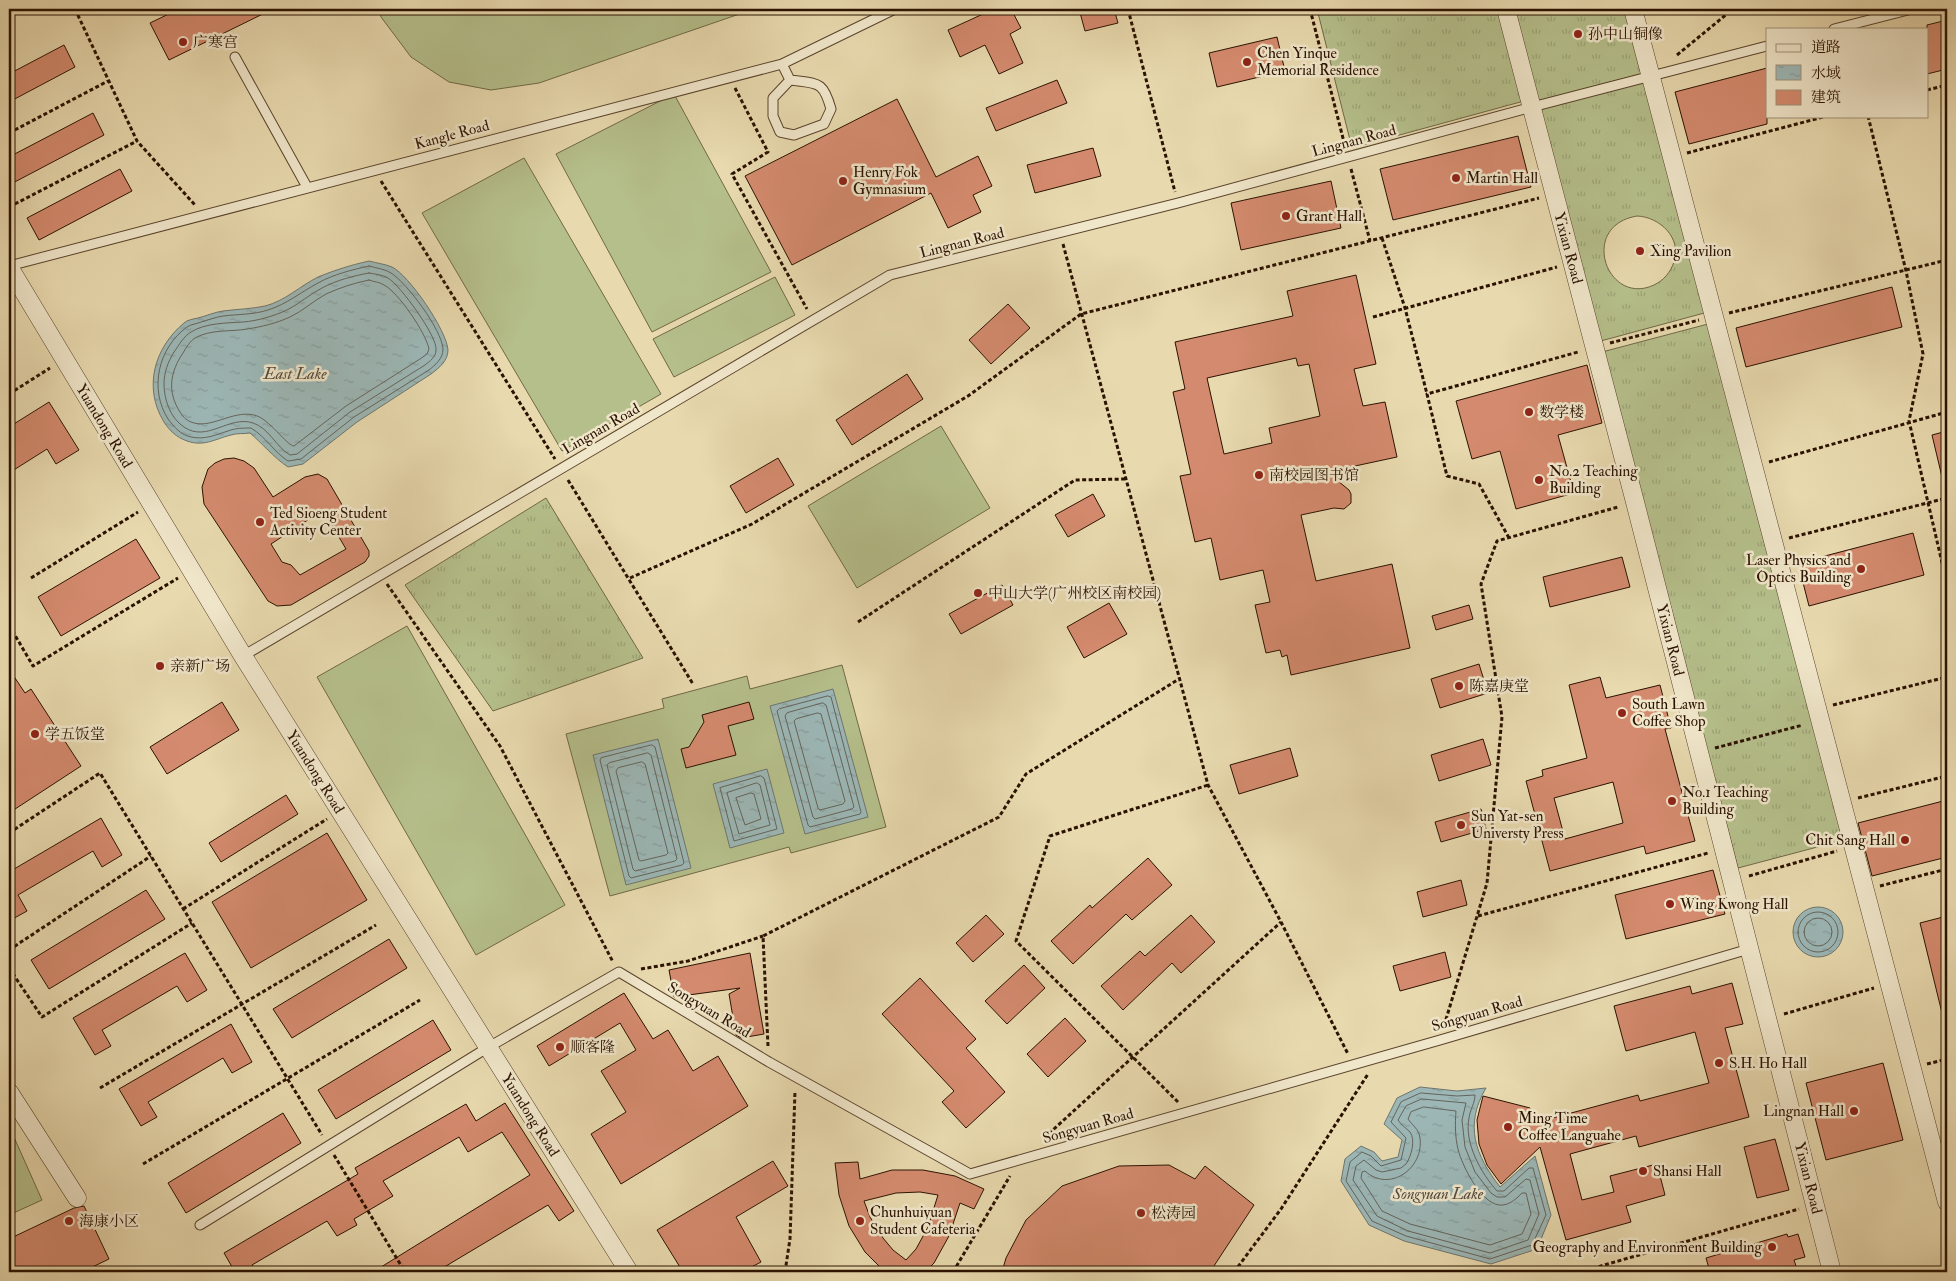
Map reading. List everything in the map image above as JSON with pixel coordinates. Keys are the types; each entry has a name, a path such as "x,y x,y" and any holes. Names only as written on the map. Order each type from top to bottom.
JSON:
{"street":[{"name":"Yixian Road","path":"1506,9 1636,502 1698,753 1832,1272"},
{"path":"1634,9 1947,1202"},
{"name":"Yuandong Road","path":"9,267 243,656 629,1272"},
{"path":"11,1099 77,1198"}],"lane":[{"name":"Kangle Road","path":"9,267 204,214 782,64 895,9"},
{"path":"1838,28 1912,9"},
{"name":"Lingnan Road","path":"243,656 890,275 1178,203 1532,107 1766,46"},
{"path":"235,57 307,187"},
{"path":"782,64 790,80"},
{"path":"790,80 815,83 826,90 831,109 824,124 794,135 780,132 772,116 773,98 790,80"},
{"name":"Songyuan Road","path":"619,972 769,1062 970,1174 1440,1040 1748,949"},
{"path":"200,1225 487,1048 619,972"}],"path":[{"path":"75,9 137,140 204,214"},
{"path":"1128,9 1178,203"},
{"path":"1310,9 1370,241"},
{"path":"1673,58 1733,9"},
{"path":"729,78 768,152 732,174 813,320"},
{"path":"9,134 108,80"},
{"path":"1928,90 1947,85"},
{"path":"1672,156 1819,118"},
{"path":"1868,118 1906,271 1922,354 1910,421 1947,584"},
{"path":"9,207 137,140"},
{"path":"374,170 630,578 693,684"},
{"path":"630,578 760,519 968,396 1081,314 1554,194"},
{"path":"1059,233 1208,784 1353,1064"},
{"path":"1382,238 1404,308 1447,476 1479,484 1509,538"},
{"path":"1427,394 1714,316 1947,260"},
{"path":"1373,317 1572,264"},
{"path":"9,394 64,359"},
{"path":"1754,466 1947,412"},
{"path":"858,622 1075,480 1126,478"},
{"path":"1774,542 1947,498"},
{"path":"1440,1040 1487,884 1502,717 1481,584 1497,541 1636,502"},
{"path":"31,578 151,504"},
{"path":"9,625 33,666 191,570"},
{"path":"380,575 500,746 619,972 688,961 763,936 999,817 1026,774 1179,678"},
{"path":"1698,753 1947,677"},
{"path":"9,833 100,773 405,1272"},
{"path":"1842,802 1947,776"},
{"path":"1188,1112 1016,940 1050,836 1208,784"},
{"path":"183,909 340,811"},
{"path":"1731,881 1854,846"},
{"path":"1477,916 1723,849"},
{"path":"9,950 151,856"},
{"path":"1865,890 1947,869"},
{"path":"1041,1140 1281,922"},
{"path":"9,968 42,1017 192,923"},
{"path":"100,1088 376,925"},
{"path":"763,936 769,1062"},
{"path":"1767,1019 1890,984"},
{"path":"143,1164 420,1000"},
{"path":"1234,1272 1280,1209 1379,1057"},
{"path":"785,1272 790,1239 795,1076"},
{"path":"953,1272 1020,1160"},
{"path":"1580,1272 1814,1204"}],"green space":[{"path":"379,9 754,9 539,83 491,90 449,82 411,57 381,17"},
{"path":"1317,9 1500,9 1524,101 1352,148"},
{"path":"1510,9 1628,9 1645,73 1534,102"},
{"path":"1647,81 1708,312 1597,342 1537,110","holes":["1637,216 1654,220 1667,230 1672,237 1676,253 1669,273 1661,281 1654,285 1637,289 1623,285 1612,275 1606,262 1604,248 1608,234 1619,223"]},
{"path":"674,94 771,272 652,332 556,154"},
{"path":"524,158 661,394 562,451 422,213"},
{"path":"775,277 795,315 674,377 653,339"},
{"path":"1708,324 1844,840 1738,868 1602,352"},
{"path":"941,426 990,508 857,588 808,506"},
{"path":"546,498 643,658 493,711 405,585"},
{"path":"407,626 565,905 476,955 317,677"},
{"path":"842,665 886,827 791,853 789,847 610,896 566,734 664,708 662,699 747,676 750,689"},
{"path":"9,1126 42,1200 9,1215"}],"water":[{"name":"East Lake","path":"369,261 392,267 399,272 417,292 434,317 446,341 448,354 445,361 431,374 357,422 303,464 288,467 250,433 233,434 209,442 193,443 176,436 164,422 154,396 153,382 155,369 165,344 184,323 220,312 272,304 318,277"},
{"path":"833,689 868,817 805,834 770,706"},
{"path":"658,739 691,868 626,885 593,755"},
{"path":"767,769 784,833 730,848 713,784"},
{"path":"1813,907 1823,907 1836,914 1843,927 1843,937 1836,950 1823,957 1813,957 1804,953 1797,946 1793,937 1793,927 1797,918 1804,911"},
{"name":"Songyuan Lake","path":"1420,1087 1457,1091 1486,1088 1475,1115 1474,1127 1479,1151 1491,1175 1500,1187 1535,1156 1551,1215 1537,1249 1491,1264 1404,1241 1369,1225 1341,1181 1345,1159 1361,1146 1374,1152 1382,1161 1398,1157 1402,1140 1384,1124 1397,1098"}],"building":[{"name":"广寒宫","path":"179,9 273,9 169,60 150,23"},
{"path":"994,9 1011,9 1021,28 1010,34 1023,63 999,74 985,45 960,57 948,30"},
{"path":"1079,9 1114,9 1118,23 1085,31"},
{"path":"1947,20 1947,69 1928,74 1928,28 1927,25"},
{"name":"Chen Yinque Memorial Residence","path":"1277,37 1285,71 1217,87 1209,53"},
{"path":"64,45 75,67 9,102 9,74"},
{"path":"1766,68 1767,124 1689,144 1675,92"},
{"path":"1057,80 1067,103 996,131 986,108"},
{"name":"Henry Fok Gymnasium","path":"897,99 936,177 978,156 992,186 973,195 981,212 948,228 931,193 792,265 745,176"},
{"path":"93,113 104,135 9,185 9,157"},
{"name":"Martin Hall","path":"1518,136 1531,187 1393,220 1380,169"},
{"path":"1093,148 1101,176 1035,193 1027,165"},
{"path":"120,169 132,191 39,240 27,218"},
{"name":"Grant Hall","path":"1331,181 1341,228 1241,250 1231,203"},
{"name":"南校园图书馆","path":"1356,275 1376,364 1354,369 1363,406 1385,402 1397,457 1327,472 1349,490 1351,503 1344,509 1334,508 1301,515 1316,581 1392,564 1410,648 1291,675 1287,655 1282,657 1280,650 1266,653 1255,605 1270,602 1263,570 1220,580 1211,538 1195,542 1180,476 1191,474 1173,392 1185,389 1175,342 1293,316 1287,291","holes":["1296,358 1298,366 1309,364 1320,416 1269,428 1272,443 1224,454 1207,378"]},
{"path":"1892,287 1902,327 1746,367 1736,328"},
{"path":"1008,304 1030,328 991,364 969,340"},
{"name":"数学楼","path":"1587,365 1602,423 1558,435 1574,493 1516,509 1500,451 1472,459 1456,401"},
{"path":"907,374 923,399 852,445 836,420"},
{"path":"49,402 79,450 56,464 47,449 9,473 9,427"},
{"path":"1947,431 1947,477 1942,477 1932,435"},
{"name":"Ted Sioeng Student Activity Center","path":"234,458 244,461 254,468 273,497 305,477 318,474 327,479 369,551 369,556 365,562 291,605 277,606 268,601 204,504 202,487 208,469 224,459","holes":["323,510 346,549 300,575 291,565 282,562 271,544"]},
{"path":"778,458 794,485 746,513 730,486"},
{"path":"1093,494 1105,516 1068,537 1055,515"},
{"name":"Laser Physics and Optics Building","path":"1913,533 1924,575 1809,606 1798,563"},
{"path":"136,539 160,578 61,636 38,597"},
{"path":"1622,557 1630,587 1550,607 1543,577"},
{"path":"1002,585 1013,605 961,634 949,614"},
{"path":"1109,603 1127,634 1084,658 1067,627"},
{"path":"1469,605 1473,619 1436,630 1432,616"},
{"name":"陈嘉庚堂","path":"1479,664 1488,693 1440,708 1431,679"},
{"name":"学五饭堂","path":"9,669 25,693 31,689 81,766 9,813"},
{"name":"No.1 Teaching Building","path":"1600,677 1606,698 1660,685 1671,728 1665,729 1695,841 1646,854 1644,846 1550,871 1526,781 1543,776 1542,770 1587,758 1569,685","holes":["1613,782 1623,823 1565,839 1554,798"]},
{"path":"222,702 239,730 167,774 150,747"},
{"path":"749,702 754,719 728,726 736,755 686,768 681,749 689,747 704,722 702,715"},
{"path":"1483,739 1491,765 1439,781 1431,755"},
{"path":"1290,748 1298,776 1239,794 1230,765"},
{"path":"286,795 298,814 221,862 209,843"},
{"name":"Chit Sang Hall","path":"1947,800 1947,857 1872,876 1858,823"},
{"name":"Sun Yat-sen Universty Press","path":"1481,809 1486,829 1441,842 1435,822"},
{"path":"101,818 122,855 102,867 93,851 18,895 27,911 9,921 9,872"},
{"path":"327,833 367,900 251,968 212,902"},
{"path":"1148,858 1172,885 1132,920 1126,914 1073,964 1051,941 1090,905 1092,908"},
{"name":"Wing Kwong Hall","path":"1713,870 1725,914 1626,939 1615,895"},
{"path":"1461,880 1467,905 1423,917 1417,892"},
{"path":"146,890 165,919 49,989 31,960"},
{"path":"986,915 1004,934 973,962 956,943"},
{"path":"1191,915 1215,942 1181,973 1172,963 1123,1010 1101,986 1140,951 1145,956"},
{"path":"1947,916 1947,1013 1942,1013 1920,923"},
{"path":"389,939 407,968 292,1038 273,1009"},
{"path":"1445,952 1451,977 1400,991 1393,966"},
{"path":"185,953 207,990 187,1002 177,986 102,1030 111,1046 95,1055 73,1018"},
{"path":"750,953 764,1034 741,1038 736,1035 729,994 740,988 674,997 669,970"},
{"path":"1024,965 1045,988 1007,1024 985,1001"},
{"path":"920,978 976,1039 966,1048 1005,1092 966,1128 942,1102 954,1091 882,1014"},
{"path":"1732,983 1743,1024 1725,1028 1749,1117 1639,1147 1636,1136 1570,1154 1582,1200 1614,1192 1610,1176 1657,1164 1665,1195 1626,1206 1631,1222 1566,1240 1540,1147 1501,1184 1487,1165 1479,1144 1477,1120 1483,1096 1530,1108 1534,1123 1638,1095 1640,1101 1709,1083 1695,1032 1626,1051 1614,1006 1690,986 1692,994"},
{"path":"624,993 653,1039 668,1030 693,1071 718,1056 748,1106 621,1184 591,1134 626,1112 601,1071 636,1050 620,1023 549,1066 537,1046"},
{"path":"1065,1018 1086,1041 1048,1077 1027,1054"},
{"path":"433,1020 451,1050 336,1119 318,1090"},
{"path":"231,1024 252,1062 232,1073 223,1058 148,1102 157,1117 141,1126 119,1089"},
{"name":"Lingnan Hall","path":"1883,1063 1903,1140 1826,1160 1806,1083"},
{"path":"505,1103 574,1211 559,1221 548,1205 436,1272 373,1272 530,1175 502,1132 468,1152 459,1137 383,1181 393,1196 354,1219 357,1225 337,1236 327,1221 252,1265 256,1272 235,1272 224,1253 358,1174 355,1168 466,1104 476,1121"},
{"path":"283,1113 301,1143 186,1213 168,1183"},
{"path":"1775,1139 1789,1190 1757,1198 1744,1147"},
{"path":"773,1161 788,1186 736,1217 761,1262 742,1272 683,1272 657,1230"},
{"name":"Chunhuiyuan Student Cafeteria","path":"858,1162 860,1179 892,1170 923,1170 955,1176 984,1189 974,1209 960,1203 949,1236 934,1263 925,1272 885,1272 865,1252 849,1226 839,1195 835,1163","holes":["920,1192 938,1195 928,1227 916,1249 906,1260 893,1250 883,1238 870,1217 864,1201 896,1193"]},
{"name":"松涛园","path":"1169,1165 1195,1179 1205,1166 1254,1205 1210,1272 1002,1272 1006,1258 1026,1220 1062,1186 1119,1166"},
{"name":"海康小区","path":"84,1206 109,1259 82,1272 9,1272 9,1239 74,1208"},
{"name":"Geography and Environment Building","path":"1787,1234 1788,1237 1798,1234 1805,1257 1794,1260 1798,1272 1710,1272 1706,1258"}],"place":[{"name":"孙中山铜像","path":"1578,34"},
{"name":"广寒宫","path":"183,42"},
{"name":"Chen Yinque Memorial Residence","path":"1247,62"},
{"name":"Martin Hall","path":"1456,178"},
{"name":"Henry Fok Gymnasium","path":"843,181"},
{"name":"Grant Hall","path":"1286,216"},
{"name":"Xing Pavilion","path":"1640,251"},
{"name":"数学楼","path":"1529,412"},
{"name":"南校园图书馆","path":"1259,475"},
{"name":"No.2 Teaching Building","path":"1539,480"},
{"name":"Ted Sioeng Student Activity Center","path":"260,522"},
{"name":"Laser Physics and Optics Building","path":"1861,569"},
{"name":"中山大学(广州校区南校园)","path":"978,593"},
{"name":"亲新广场","path":"160,666"},
{"name":"陈嘉庚堂","path":"1459,686"},
{"name":"South Lawn Coffee Shop","path":"1622,713"},
{"name":"学五饭堂","path":"35,734"},
{"name":"No.1 Teaching Building","path":"1672,801"},
{"name":"Sun Yat-sen Universty Press","path":"1461,825"},
{"name":"Chit Sang Hall","path":"1905,840"},
{"name":"Wing Kwong Hall","path":"1670,904"},
{"name":"顺客隆","path":"560,1047"},
{"name":"S.H. Ho Hall","path":"1719,1063"},
{"name":"Lingnan Hall","path":"1854,1111"},
{"name":"Ming Time Coffee Languahe","path":"1508,1127"},
{"name":"Shansi Hall","path":"1643,1171"},
{"name":"松涛园","path":"1141,1213"},
{"name":"海康小区","path":"69,1221"},
{"name":"Chunhuiyuan Student Cafeteria","path":"860,1221"},
{"name":"Geography and Environment Building","path":"1772,1247"}]}
